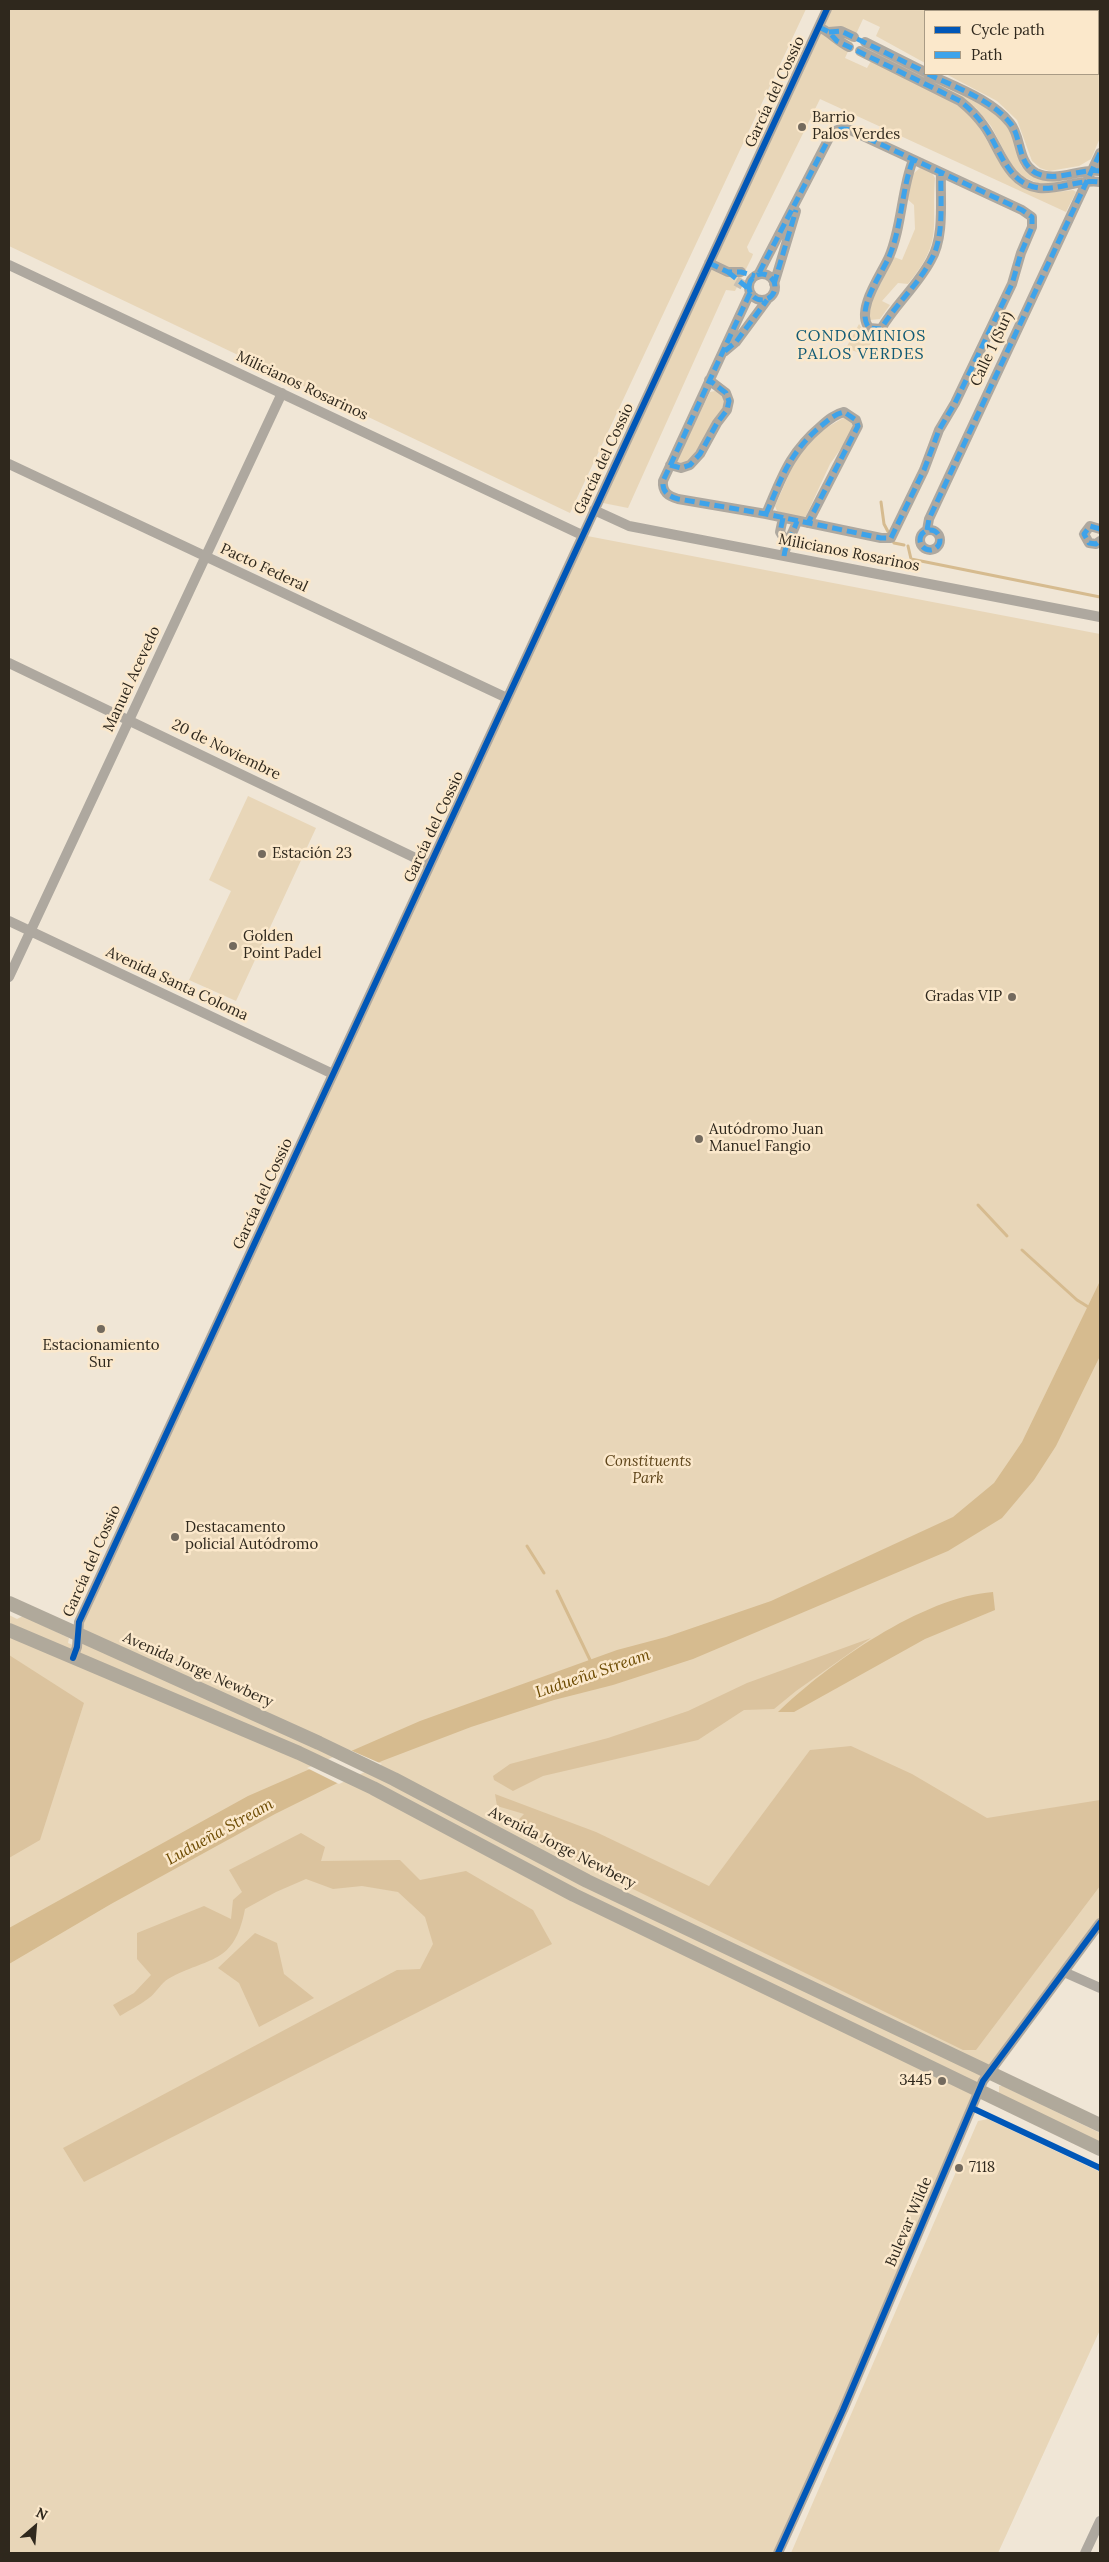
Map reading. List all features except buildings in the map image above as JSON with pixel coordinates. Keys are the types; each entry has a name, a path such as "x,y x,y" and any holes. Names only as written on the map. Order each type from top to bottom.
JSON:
{"main road":[{"name":"Avenida Jorge Newbery","path":"9,1603 319,1743 394,1779 587,1881 1100,2125"},
{"path":"9,1630 299,1753 374,1788 574,1895 1100,2149"}],"street":[{"name":"García del Cossio","path":"73,1658 77,1647 78,1622 827,9"},
{"path":"818,27 830,32 837,41 852,42"},
{"path":"924,72 866,48 967,106 986,128 1007,167 1017,178 1031,186 1055,188 1086,181 1100,182"},
{"path":"931,75 1004,116 1016,132 1022,156 1029,167 1036,172 1055,176 1096,170"},
{"path":"836,129 850,130 913,160 1022,210 1032,217 1032,227 1021,253 1012,284 955,403 939,430 924,470 891,538 881,538 797,520 671,497 662,487 670,465 721,355 747,281 800,198 828,140 836,129"},
{"name":"Calle 1 (Sur)","path":"928,530 929,519 1086,181 1096,170 1100,153"},
{"path":"913,160 902,194 896,240 869,297 864,315 864,322 869,328 881,328 932,260 938,238 941,173"},
{"path":"721,355 736,342 773,294 774,284 800,198"},
{"path":"709,264 747,281 755,299 767,300"},
{"name":"Milicianos Rosarinos","path":"9,265 582,535"},
{"path":"747,281 766,275 774,284"},
{"path":"670,465 680,468 690,465 700,454 717,423 727,410 729,401 726,392 709,380"},
{"name":"Manuel Acevedo","path":"9,977 282,393"},
{"path":"766,514 790,458 797,448 824,423 838,413 844,412 856,420 858,426 808,523"},
{"name":"Pacto Federal","path":"9,464 507,698"},
{"name":"Milicianos Rosarinos","path":"594,510 629,526 1100,617"},
{"path":"783,518 780,532 786,542"},
{"path":"784,556 786,542 793,534 797,520"},
{"path":"1099,525 1087,528 1085,538 1093,544 1100,541"},
{"name":"20 de Noviembre","path":"9,663 430,865"},
{"name":"Avenida Santa Coloma","path":"9,921 332,1074"},
{"name":"Bulevar Wilde","path":"778,2553 843,2410 979,2090 989,2072 1100,1923"},
{"path":"1064,1972 1100,1988"},
{"path":"1085,2553 1100,2521"}],"green space":[{"path":"9,9 806,9 570,513 9,246"},
{"path":"827,9 1100,9 1100,138 1091,159 1079,166 1049,171 1040,168 1032,161 1017,120 997,101 948,75 1099,75 1099,10 924,10 924,62 876,36 880,27 863,19 845,58 867,68 871,61 934,91 957,105 976,123 996,157 1012,177 1024,185 1043,192 1073,190 1076,192 1066,212 820,99 747,247 749,252 753,254 752,257 735,291 726,290 628,508 598,502"},
{"path":"874,50 989,110 1009,130 1023,168 1030,174 1066,181 1042,185 1021,176 1012,166 991,126 976,108 873,53"},
{"path":"921,167 932,173 935,178 934,233 927,256 908,284 898,283 882,301 890,305 880,319 870,320 868,309 894,257 902,260 915,229 914,205 906,198 912,175"},
{"path":"859,324 865,333 873,334 873,339 865,355 846,348"},
{"path":"715,391 722,394 725,404 687,463 676,462 710,392"},
{"path":"845,417 853,423 851,434 830,464 806,516 802,518 777,511 775,506 797,456 824,429"},
{"name":"Constituents Park","path":"582,535 1100,634 1100,1923 989,2072 778,2553 9,2553 9,1615 17,1619 23,1616 69,1638 68,1643 77,1647 79,1622"},
{"path":"248,796 316,828 236,1001 189,980 231,891 209,880"},
{"path":"999,2086 1003,2086 1100,2133 1100,2143 999,2094"},
{"path":"988,2119 1100,2172 1100,2330 998,2553 791,2553 978,2121"}],"shaded area":[{"path":"871,1638 796,1691 774,1709 744,1710 698,1740 543,1776 513,1791 494,1780 493,1776 510,1764 608,1738 688,1711 747,1683"},
{"path":"9,1655 84,1703 40,1840 9,1858"},
{"path":"851,1746 912,1774 987,1818 1100,1800 1100,1886 976,2050 963,2050 510,1829 524,1814 497,1806 495,1794 596,1832 709,1886 810,1750"},
{"path":"301,1833 325,1847 321,1861 400,1860 420,1880 466,1871 533,1910 552,1944 84,2182 63,2148 397,1970 420,1969 433,1944 425,1917 398,1892 362,1886 333,1889 306,1879 276,1892 245,1909 234,1941 227,1950 218,1957 168,1979 149,1998 120,2016 113,2005 134,1993 151,1975 137,1959 137,1933 204,1906 231,1919 233,1900 242,1892 229,1870"},
{"path":"255,1933 277,1943 284,1974 314,1998 259,2027 239,1983 218,1968"}],"water":[{"name":"Ludueña Stream","path":"1100,1281 1100,1356 1056,1446 1034,1480 1002,1518 948,1551 693,1659 613,1685 554,1700 471,1727 382,1761 275,1814 111,1904 9,1964 9,1928 248,1796 420,1721 617,1650 666,1637 771,1601 953,1517 994,1483 1022,1442"},
{"path":"993,1592 995,1610 925,1639 794,1712 778,1712 849,1654 878,1636 936,1606 965,1597"}],"pier":[{"path":"350,1750 382,1764 339,1784 307,1768"}],"waterway":[{"path":"881,502 884,524 894,543 904,545"},
{"path":"908,546 911,559 1100,597"},
{"path":"978,1205 1007,1236"},
{"path":"1022,1250 1077,1300 1090,1308"},
{"path":"527,1546 544,1573"},
{"name":"Ludueña Stream","path":"557,1591 591,1662"}],"tunnel":[{"path":"736,281 743,285"}],"marked path":[{"path":"819,27 829,32 837,41 960,101 984,126 1012,172 1019,180 1028,185 1047,188 1092,181 1100,182"},
{"path":"829,32 841,31 924,72"},
{"path":"930,75 983,101 1002,115 1014,129 1026,163 1036,173 1044,176 1060,176 1084,171 1100,171"},
{"path":"750,293 663,481 665,491 678,499 766,514 881,538 891,538 924,470 939,430 955,403 1012,284 1021,253 1032,227 1032,217 1022,210 850,130 839,129 828,140 758,275"},
{"path":"927,530 929,519 1100,153"},
{"path":"913,160 893,245 867,302 865,312 869,328 881,329 920,278 931,260 940,229 941,173"},
{"path":"774,284 796,210"},
{"path":"709,263 728,272 741,272 755,276"},
{"path":"728,272 749,289"},
{"path":"762,274 771,278 775,287 771,296 762,300 753,296 749,287 753,278 762,274"},
{"path":"725,351 736,342 767,300"},
{"path":"670,465 681,468 690,465 700,454 717,423 727,410 729,401 726,393 709,380"},
{"path":"766,514 788,466 801,446 826,422 844,412 856,420 858,426 808,523"},
{"path":"783,518 780,532 786,542"},
{"path":"784,556 786,546 797,521"},
{"path":"1100,529 1090,526 1084,534 1089,543 1096,544 1100,541"},
{"path":"926,530 934,530 940,536 940,540 940,544 934,550 926,550 920,544 920,536 926,530"}],"cycle path":[{"path":"73,1658 77,1647 79,1622 827,9"},
{"path":"778,2553 843,2410 983,2081 1100,1923"},
{"path":"972,2108 1100,2168"}],"place":[{"name":"Barrio Palos Verdes","path":"802,127"},
{"name":"Estación 23","path":"262,854"},
{"name":"Golden Point Padel","path":"233,946"},
{"name":"Gradas VIP","path":"1012,997"},
{"name":"Autódromo Juan Manuel Fangio","path":"699,1139"},
{"name":"Estacionamiento Sur","path":"101,1329"},
{"name":"Destacamento policial Autódromo","path":"175,1537"},
{"name":"3445","path":"942,2081"},
{"name":"7118","path":"959,2168"}],"district":[{"name":"CONDOMINIOS PALOS VERDES","path":"861,345"}]}
